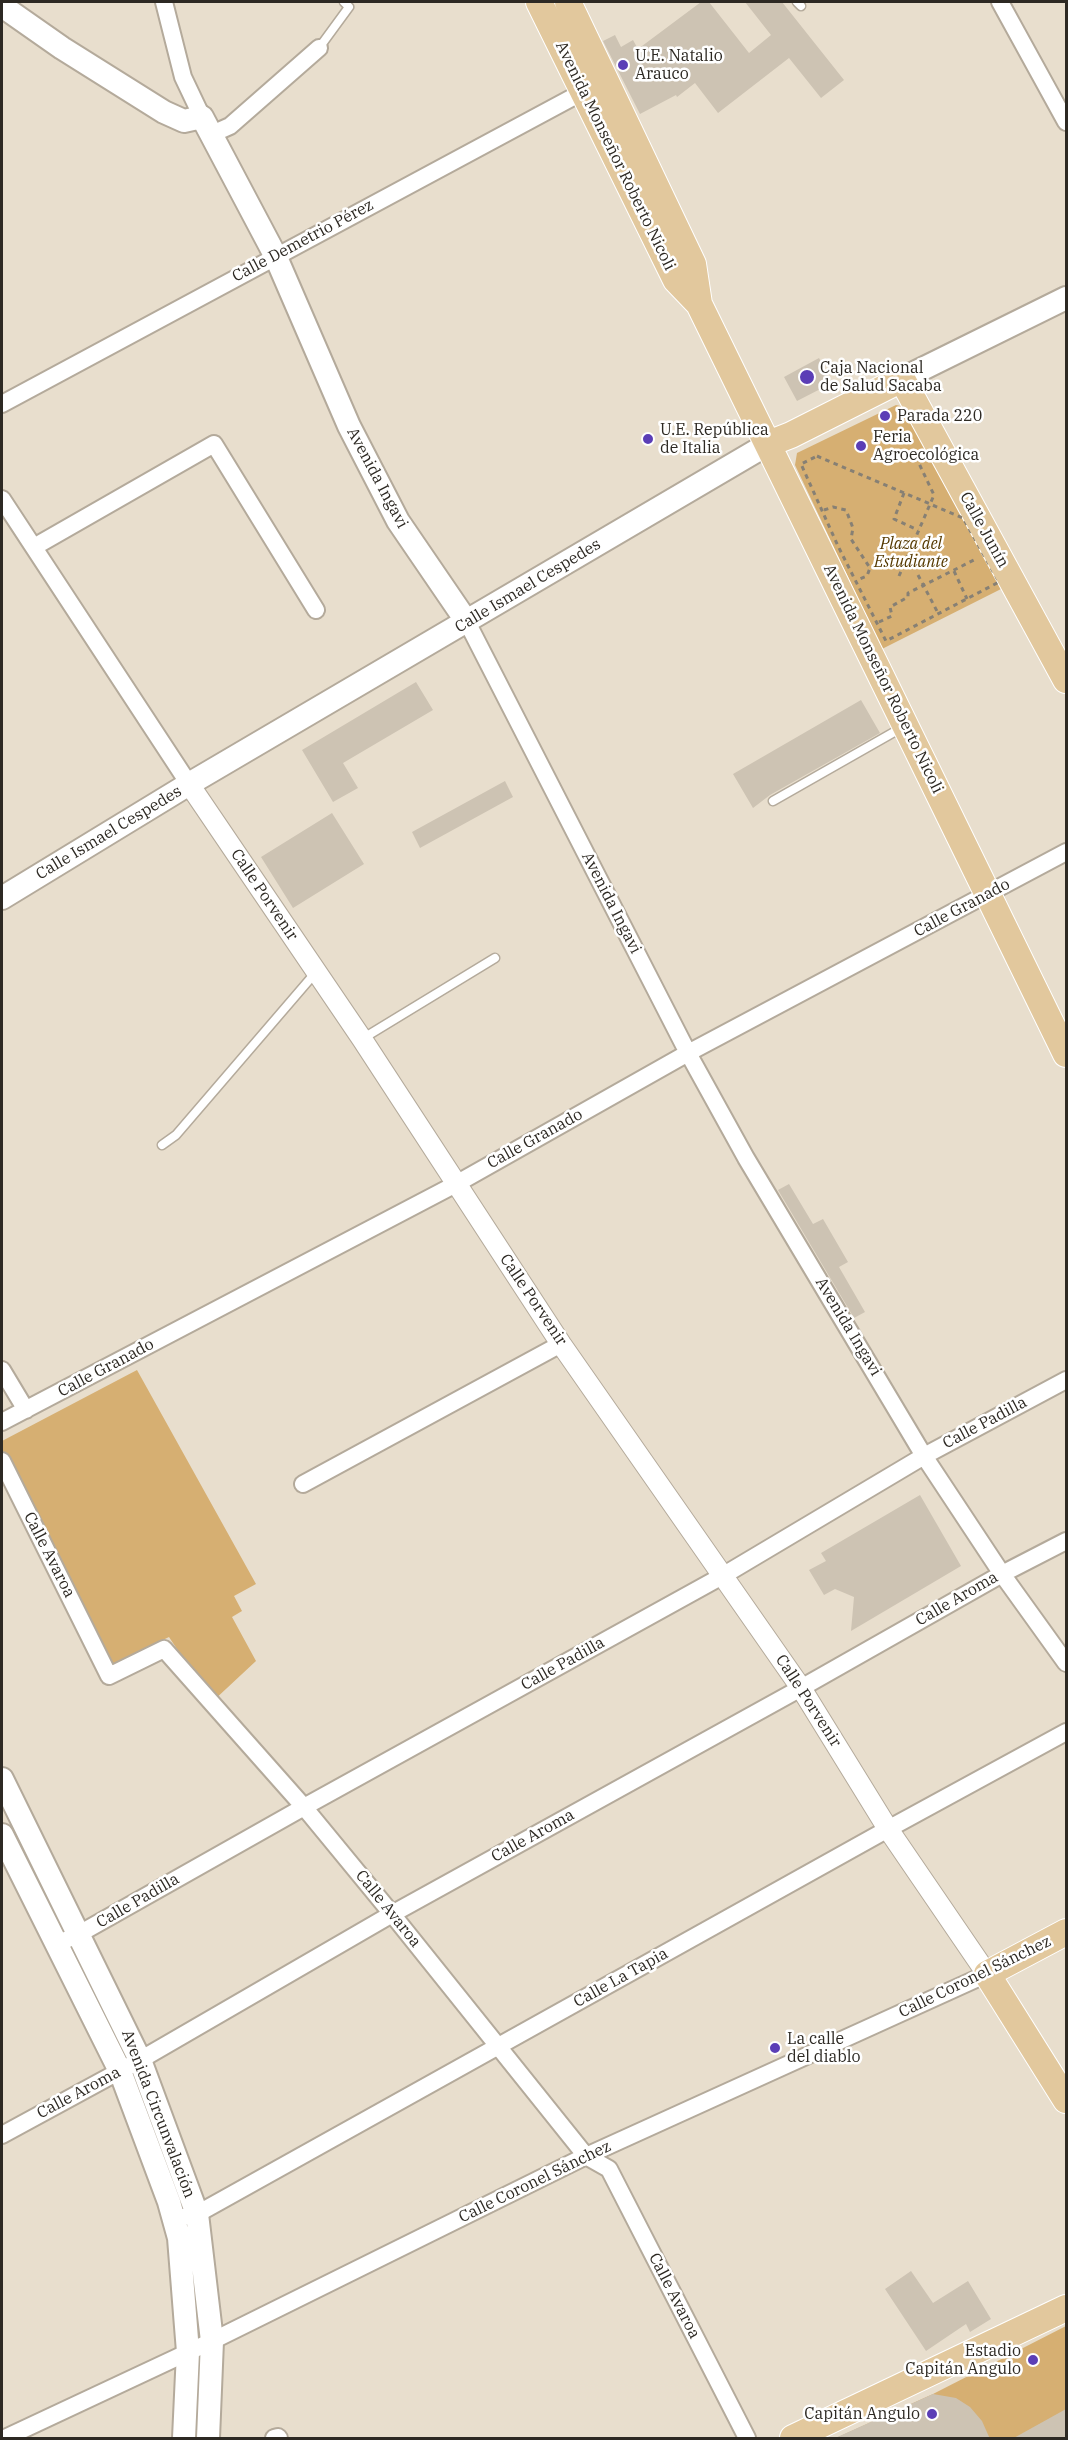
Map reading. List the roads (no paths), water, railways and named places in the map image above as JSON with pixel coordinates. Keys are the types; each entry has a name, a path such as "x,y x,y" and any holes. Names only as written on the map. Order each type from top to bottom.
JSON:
{"main road":[{"name":"Avenida Monseñor Roberto Nicoli","path":"568,2 594,86 676,280 699,304 1066,1054"},
{"name":"Avenida Monseñor Roberto Nicoli","path":"546,5 594,86"},
{"path":"2,6 62,48 164,112 184,121 207,126"},
{"name":"Avenida Ingavi","path":"207,126 275,255 354,437 398,521 467,622"},
{"name":"Calle Ismael Cespedes","path":"2,898 189,784 768,444 791,435 1066,298"},
{"name":"Calle Junín","path":"902,379 1066,680"},
{"name":"Avenida Circunvalación","path":"2,1779 79,1934 130,2066 197,2214 212,2341 207,2439"},
{"name":"Avenida Circunvalación","path":"2,1835 57,1944 130,2066 179,2238 188,2352 184,2439"},
{"name":"Calle Coronel Sánchez","path":"987,1974 1066,1932"},
{"name":"Calle Porvenir","path":"987,1974 1066,2100"},
{"path":"793,2439 1066,2308"}],"street":[{"path":"164,2 183,77 207,126 230,126 319,48"},
{"path":"1000,2 1066,122"},
{"name":"Calle Demetrio Pérez","path":"2,404 275,255 594,86"},
{"path":"34,547 214,444 316,610"},
{"name":"Calle Porvenir","path":"2,499 189,784 362,1039 561,1344 801,1688 888,1829 987,1974"},
{"name":"Avenida Ingavi","path":"467,622 688,1053 746,1158 924,1456 1002,1574 1066,1663"},
{"name":"Calle Granado","path":"2,1422 456,1184 688,1053 1066,852"},
{"path":"303,1484 561,1344"},
{"path":"2,1370 26,1410"},
{"name":"Calle Padilla","path":"57,1944 79,1934 724,1575 924,1456 1066,1380"},
{"name":"Calle Avaroa","path":"2,1461 109,1676 164,1649 304,1807 393,1914 586,2156 609,2169 747,2439"},
{"name":"Calle Aroma","path":"2,2135 130,2066 393,1914 1002,1574 1066,1541"},
{"name":"Calle La Tapia","path":"174,2219 197,2214 1066,1732"},
{"name":"Calle Coronel Sánchez","path":"5,2439 212,2341 586,2156 987,1974"}],"lane":[{"path":"319,48 349,7 344,2"},
{"path":"772,801 906,725"},
{"path":"362,1039 495,958"},
{"path":"162,1145 176,1135 316,972"}],"place":[{"name":"U.E. Natalio Arauco","path":"623,65"},
{"name":"Caja Nacional de Salud Sacaba","path":"807,377"},
{"name":"Parada 220","path":"885,416"},
{"name":"U.E. República de Italia","path":"648,439"},
{"name":"Feria Agroecológica","path":"861,446"},
{"name":"La calle del diablo","path":"775,2048"},
{"name":"Estadio Capitán Angulo","path":"1033,2360"},
{"name":"Capitán Angulo","path":"932,2414"}],"park label":[{"name":"Plaza del Estudiante","path":"911,553"}]}
